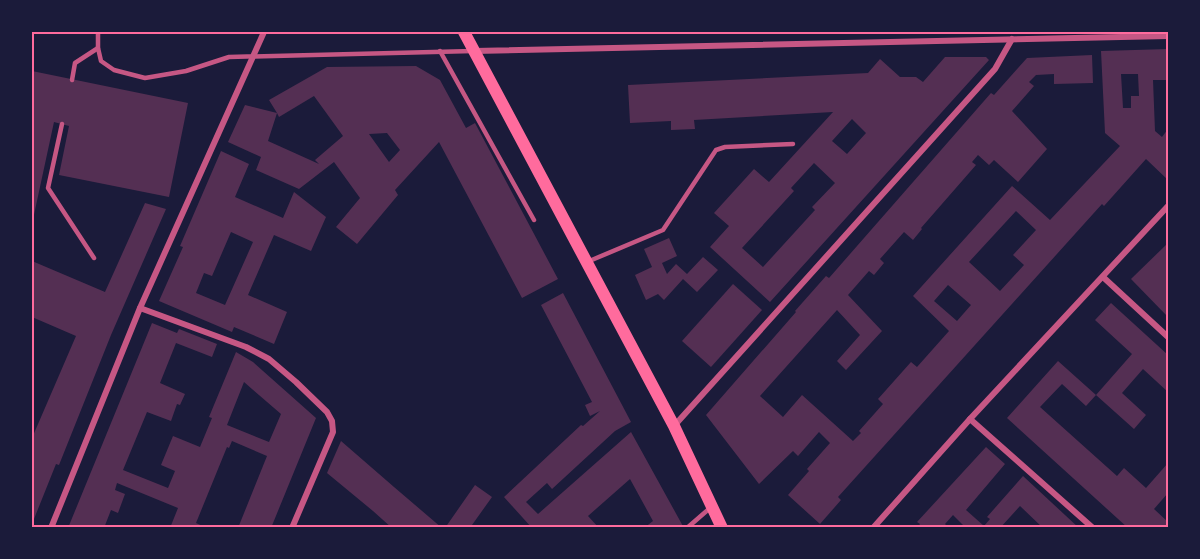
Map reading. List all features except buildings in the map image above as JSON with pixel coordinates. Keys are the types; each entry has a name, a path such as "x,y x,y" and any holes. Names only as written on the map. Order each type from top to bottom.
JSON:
{"main road":[{"path":"464,32 674,426 722,528"}],"street":[{"path":"51,528 140,308 264,32"},
{"path":"474,51 1168,36"},
{"path":"674,426 995,69 1012,39"},
{"path":"873,528 970,419 1168,206"},
{"path":"1103,277 1168,337"},
{"path":"140,308 246,347 269,359 327,412 332,421 333,432 292,528"},
{"path":"970,419 1093,528"}],"lane":[{"path":"98,32 101,61 114,70 145,78 186,71 229,57 253,55 474,51"},
{"path":"72,80 75,63 98,48"},
{"path":"440,51 534,220"},
{"path":"62,124 48,188 94,258"},
{"path":"587,262 663,230 716,150 725,147 793,144"},
{"path":"687,528 712,506"}]}
